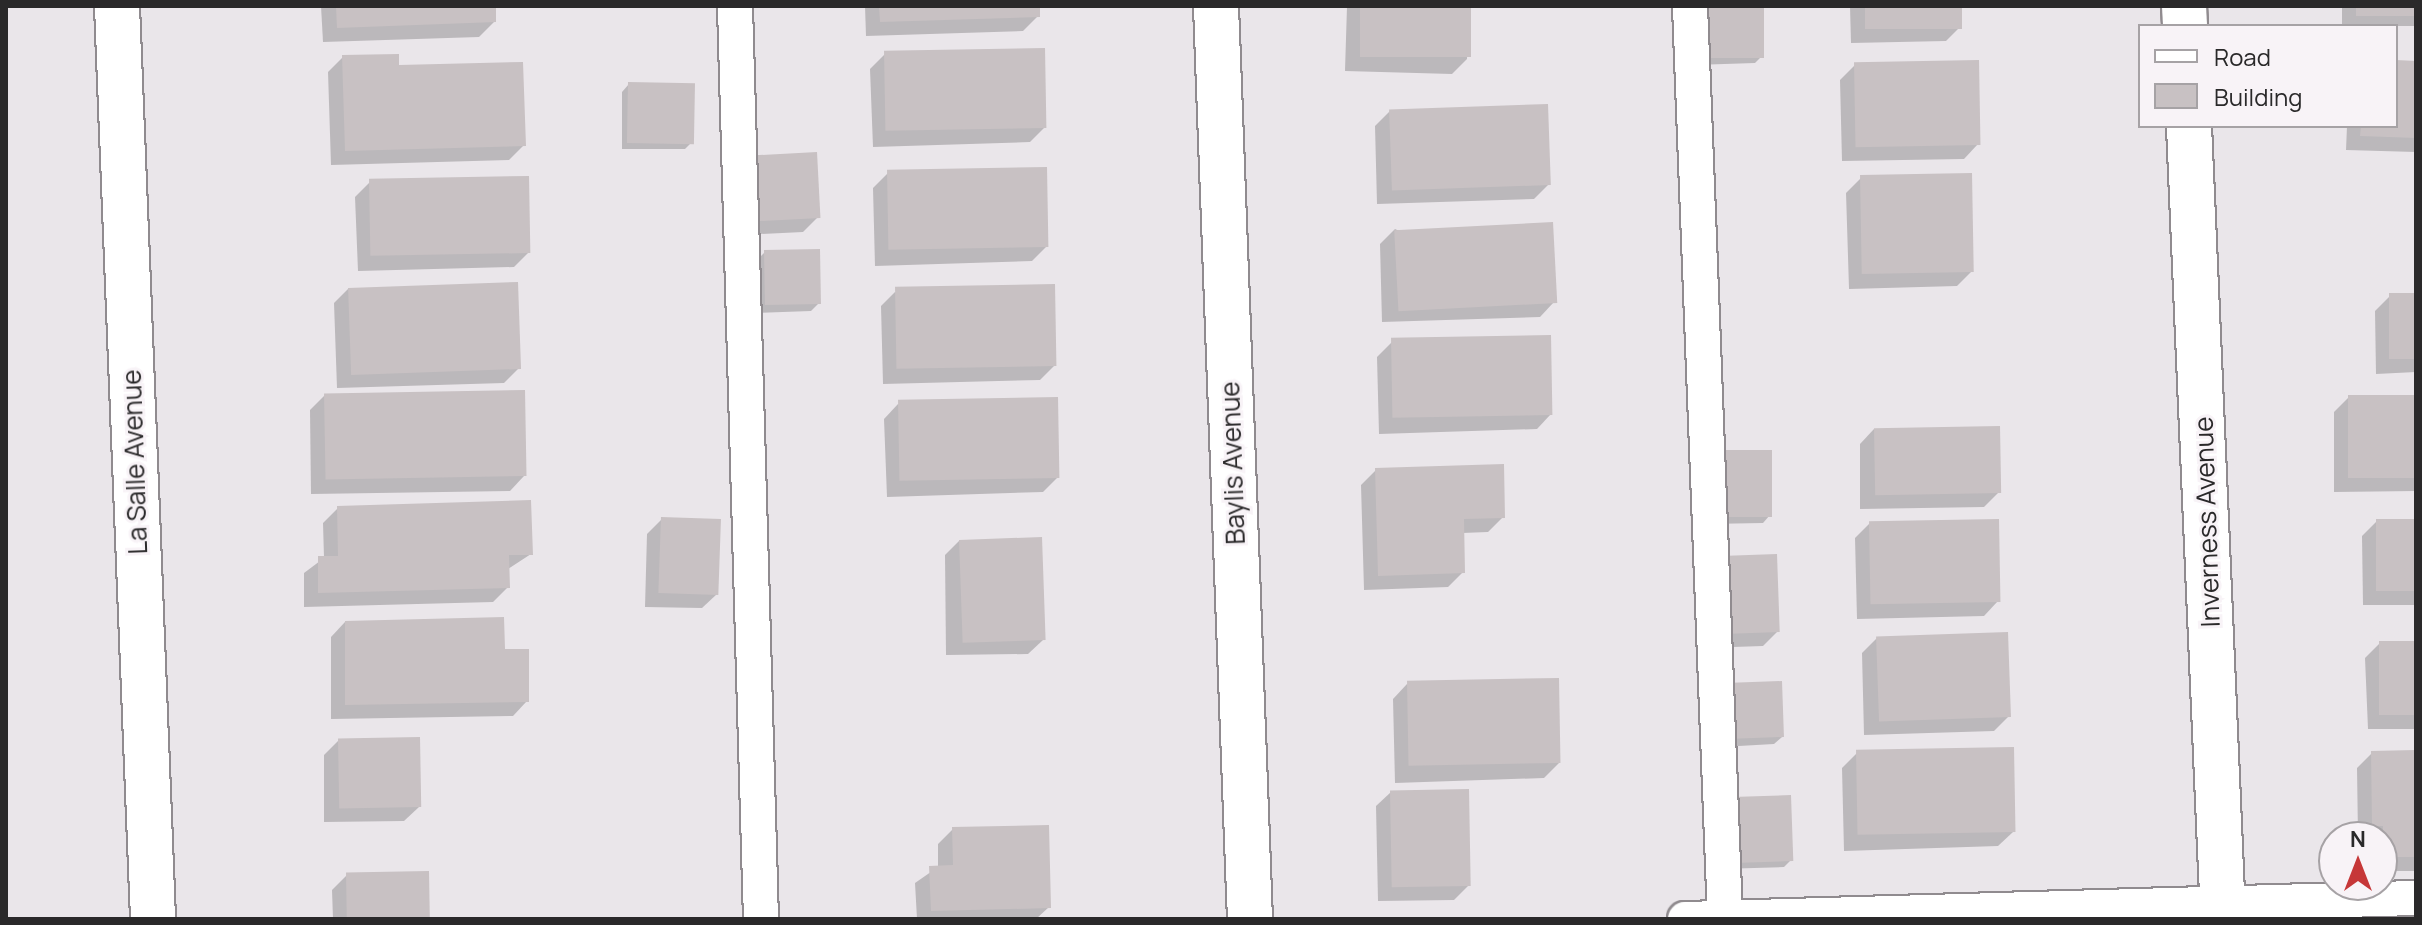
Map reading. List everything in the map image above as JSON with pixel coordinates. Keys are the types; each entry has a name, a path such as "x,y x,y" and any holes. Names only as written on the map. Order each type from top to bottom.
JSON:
{"street":[{"name":"La Salle Avenue","path":"117,6 153,919"},
{"name":"Baylis Avenue","path":"1216,6 1250,919"},
{"name":"Inverness Avenue","path":"2189,128 2223,912"}],"lane":[{"path":"735,6 761,919"},
{"path":"1690,6 1725,918"},
{"path":"1685,919 2223,912 2416,898"}],"building":[{"path":"336,6 496,6 496,22 337,28"},
{"path":"879,6 1040,6 1040,17 880,22"},
{"path":"1360,6 1471,6 1471,57 1360,57"},
{"path":"1700,6 1764,6 1764,58 1700,58"},
{"path":"1865,6 1962,6 1962,29 1865,29"},
{"path":"2356,6 2416,6 2416,16 2356,16"},
{"path":"1045,48 1046,128 885,131 884,51"},
{"path":"399,54 399,65 523,62 526,146 345,151 342,55"},
{"path":"1979,60 1980,145 1856,147 1854,62"},
{"path":"2398,60 2416,61 2416,138 2360,136 2361,128 2398,128"},
{"path":"628,82 695,83 694,144 627,143"},
{"path":"1548,104 1551,185 1392,190 1389,110"},
{"path":"817,152 820,218 753,221 749,156"},
{"path":"1047,167 1048,247 888,250 887,170"},
{"path":"1972,173 1974,272 1862,274 1860,175"},
{"path":"529,176 530,253 370,256 369,179"},
{"path":"1553,222 1557,303 1398,311 1394,230"},
{"path":"820,249 821,304 765,305 764,250"},
{"path":"518,282 521,369 351,375 348,288"},
{"path":"1055,284 1056,366 896,369 895,287"},
{"path":"2389,293 2416,293 2416,359 2389,359"},
{"path":"1551,335 1552,415 1392,418 1391,338"},
{"path":"525,390 527,476 326,479 324,394"},
{"path":"2348,395 2416,395 2416,478 2348,478"},
{"path":"1058,397 1059,478 899,481 898,400"},
{"path":"2000,426 2001,493 1875,495 1874,428"},
{"path":"1714,450 1772,450 1772,517 1714,517"},
{"path":"1504,464 1505,518 1464,519 1465,573 1378,576 1375,468"},
{"path":"531,500 533,555 509,555 510,588 318,593 318,556 338,556 337,506"},
{"path":"661,517 721,519 718,595 658,593"},
{"path":"1999,519 2000,602 1870,604 1869,521"},
{"path":"2376,519 2416,519 2416,591 2376,591"},
{"path":"1042,537 1046,640 963,643 959,540"},
{"path":"1777,554 1780,632 1717,634 1714,556"},
{"path":"504,617 505,649 529,649 529,702 345,705 345,621"},
{"path":"2008,632 2011,717 1879,722 1876,637"},
{"path":"2379,641 2416,641 2416,715 2379,715"},
{"path":"1559,678 1560,763 1409,766 1407,681"},
{"path":"1782,681 1784,737 1727,739 1725,683"},
{"path":"420,737 421,807 339,808 338,738"},
{"path":"2014,747 2015,832 1858,835 1856,750"},
{"path":"2416,750 2416,857 2398,857 2398,821 2372,821 2371,751"},
{"path":"1469,789 1471,886 1392,887 1390,790"},
{"path":"1791,795 1793,861 1726,863 1724,797"},
{"path":"1049,825 1051,908 931,911 929,866 953,865 952,827"},
{"path":"429,871 430,919 347,919 346,872"}]}
